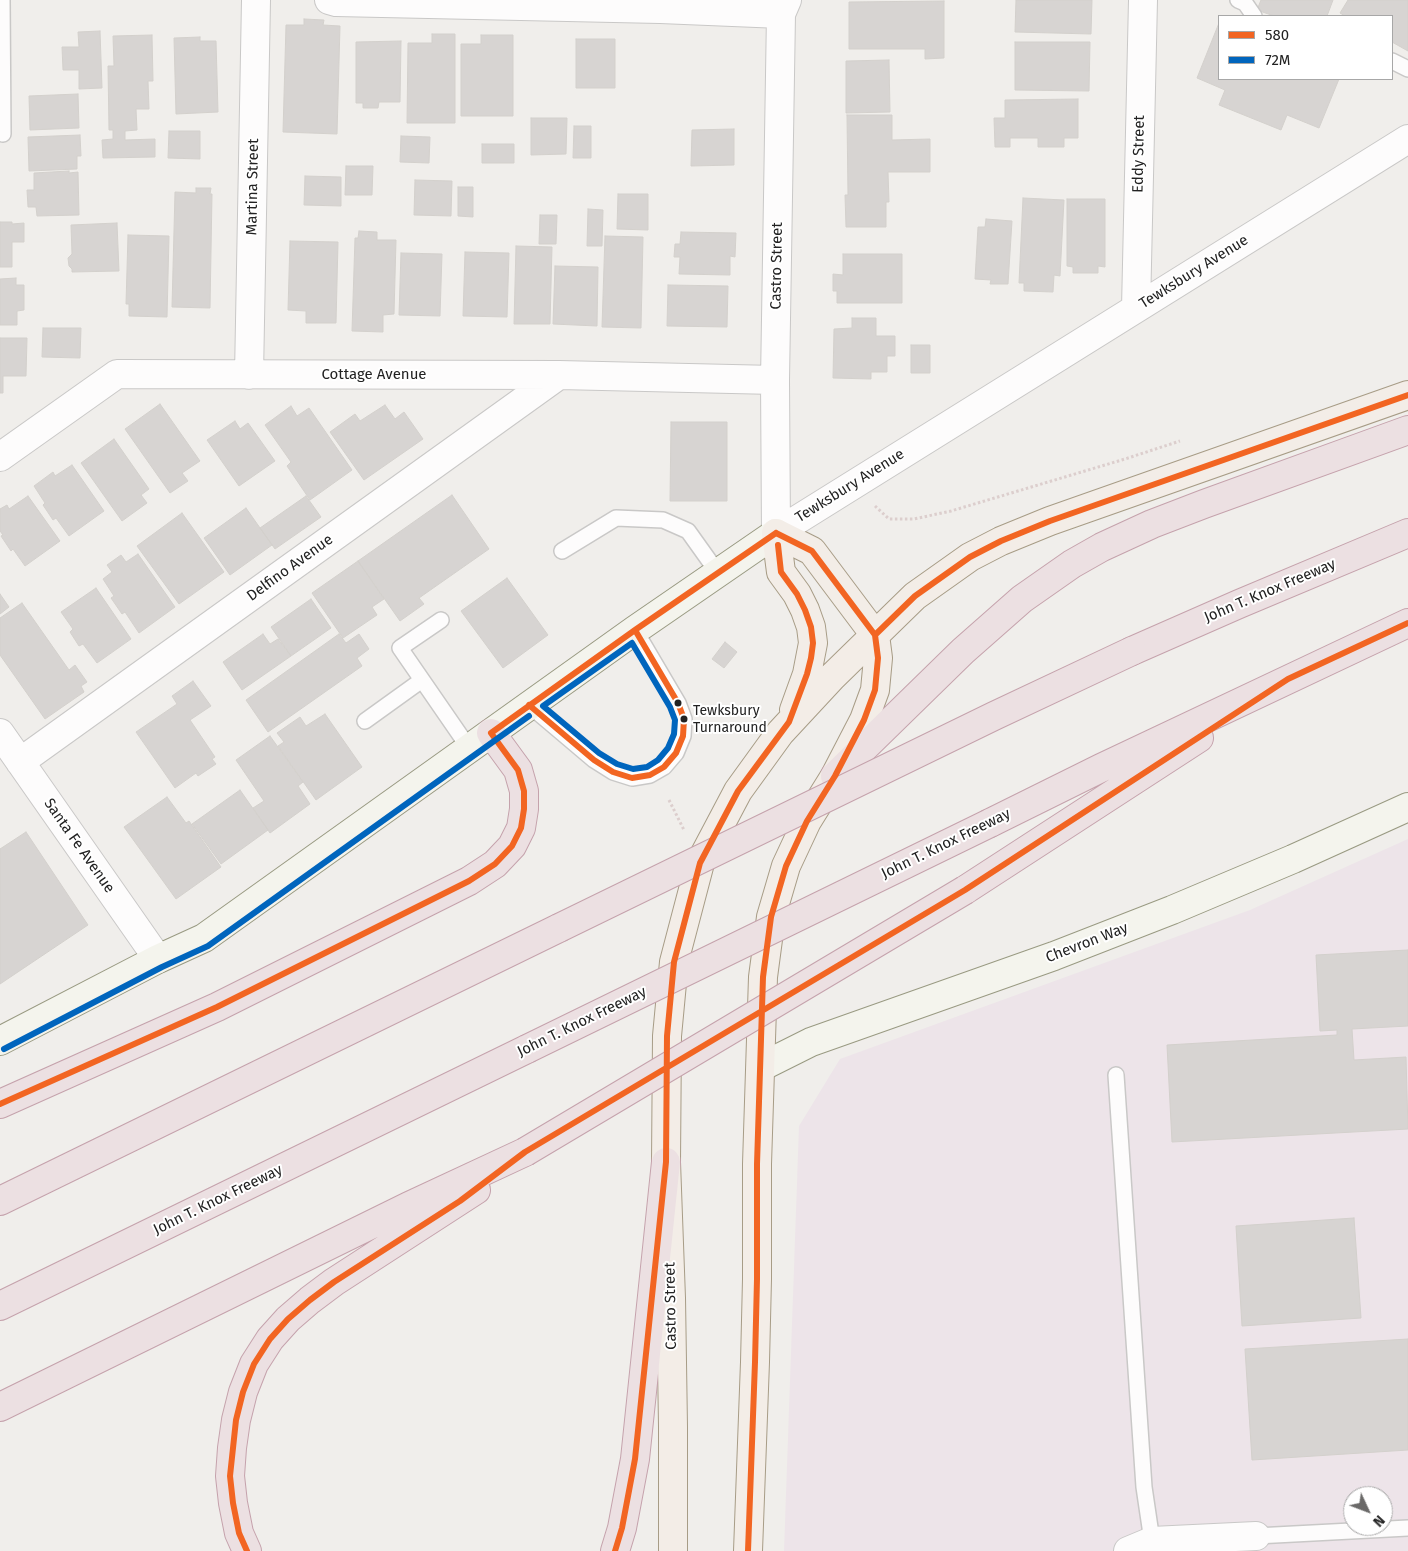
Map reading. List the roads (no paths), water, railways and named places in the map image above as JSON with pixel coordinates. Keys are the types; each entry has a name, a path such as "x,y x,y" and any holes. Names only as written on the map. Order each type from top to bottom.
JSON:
{"highway":[{"path":"834,776 963,651 1022,599 1072,564 1102,547 1152,524 1408,430"},
{"name":"John T. Knox Freeway","path":"0,1201 985,720 1132,651 1239,604 1408,534"},
{"name":"John T. Knox Freeway","path":"0,1306 990,823 1408,623"},
{"path":"0,1407 356,1232 525,1152 966,890 1288,679"},
{"path":"0,1104 216,1007 469,881 495,864 512,846 521,828 524,790 518,770 480,741"},
{"path":"247,1551 239,1532 232,1503 230,1476 232,1448 243,1392 254,1364 270,1340 288,1319 334,1282 460,1201 525,1152"},
{"path":"615,1551 625,1514 636,1450 666,1162"}],"main road":[{"path":"789,722 915,596 970,557 1001,541 1050,521 1408,395"},
{"path":"748,1551 756,1344 757,1164 763,976 771,917 786,866 807,822 864,720 875,690 878,658 874,635 812,551 776,533"},
{"name":"Castro Street","path":"672,1551 672,1324 666,1162 667,1036 674,962 700,863 738,791 789,722 807,674 813,643 811,626 805,610 782,572 776,533"}],"street":[{"name":"Martina Street","path":"249,375 256,0"},
{"path":"329,0 336,2 660,9 784,7"},
{"name":"Eddy Street","path":"1136,308 1143,0"},
{"name":"Castro Street","path":"776,533 776,380 784,7"},
{"name":"Tewksbury Avenue","path":"0,1041 158,959 204,938 635,630 776,533 1408,139"},
{"name":"Cottage Avenue","path":"0,457 117,374 559,375 776,380"},
{"name":"Delfino Avenue","path":"20,762 559,375"},
{"name":"Santa Fe Avenue","path":"0,733 158,959"},
{"name":"Chevron Way","path":"760,1067 811,1042 1054,956 1172,910 1293,859 1408,807"},
{"path":"1140,1546 1256,1536"}],"lane":[{"path":"2,0 3,134"},
{"path":"1238,0 1245,3 1253,15"},
{"path":"1393,61 1408,69"},
{"path":"562,551 616,518 663,520 688,530 718,573"},
{"path":"441,620 400,648 422,680 480,741"},
{"path":"529,706 594,760 613,772 632,778 650,775 664,767 676,753 683,736 684,719 678,703 635,630"},
{"path":"365,721 422,680"},
{"path":"1116,1075 1144,1478 1140,1546"},
{"path":"1256,1536 1408,1528"}],"place":[{"name":"Tewksbury Turnaround","path":"684,719"}]}
